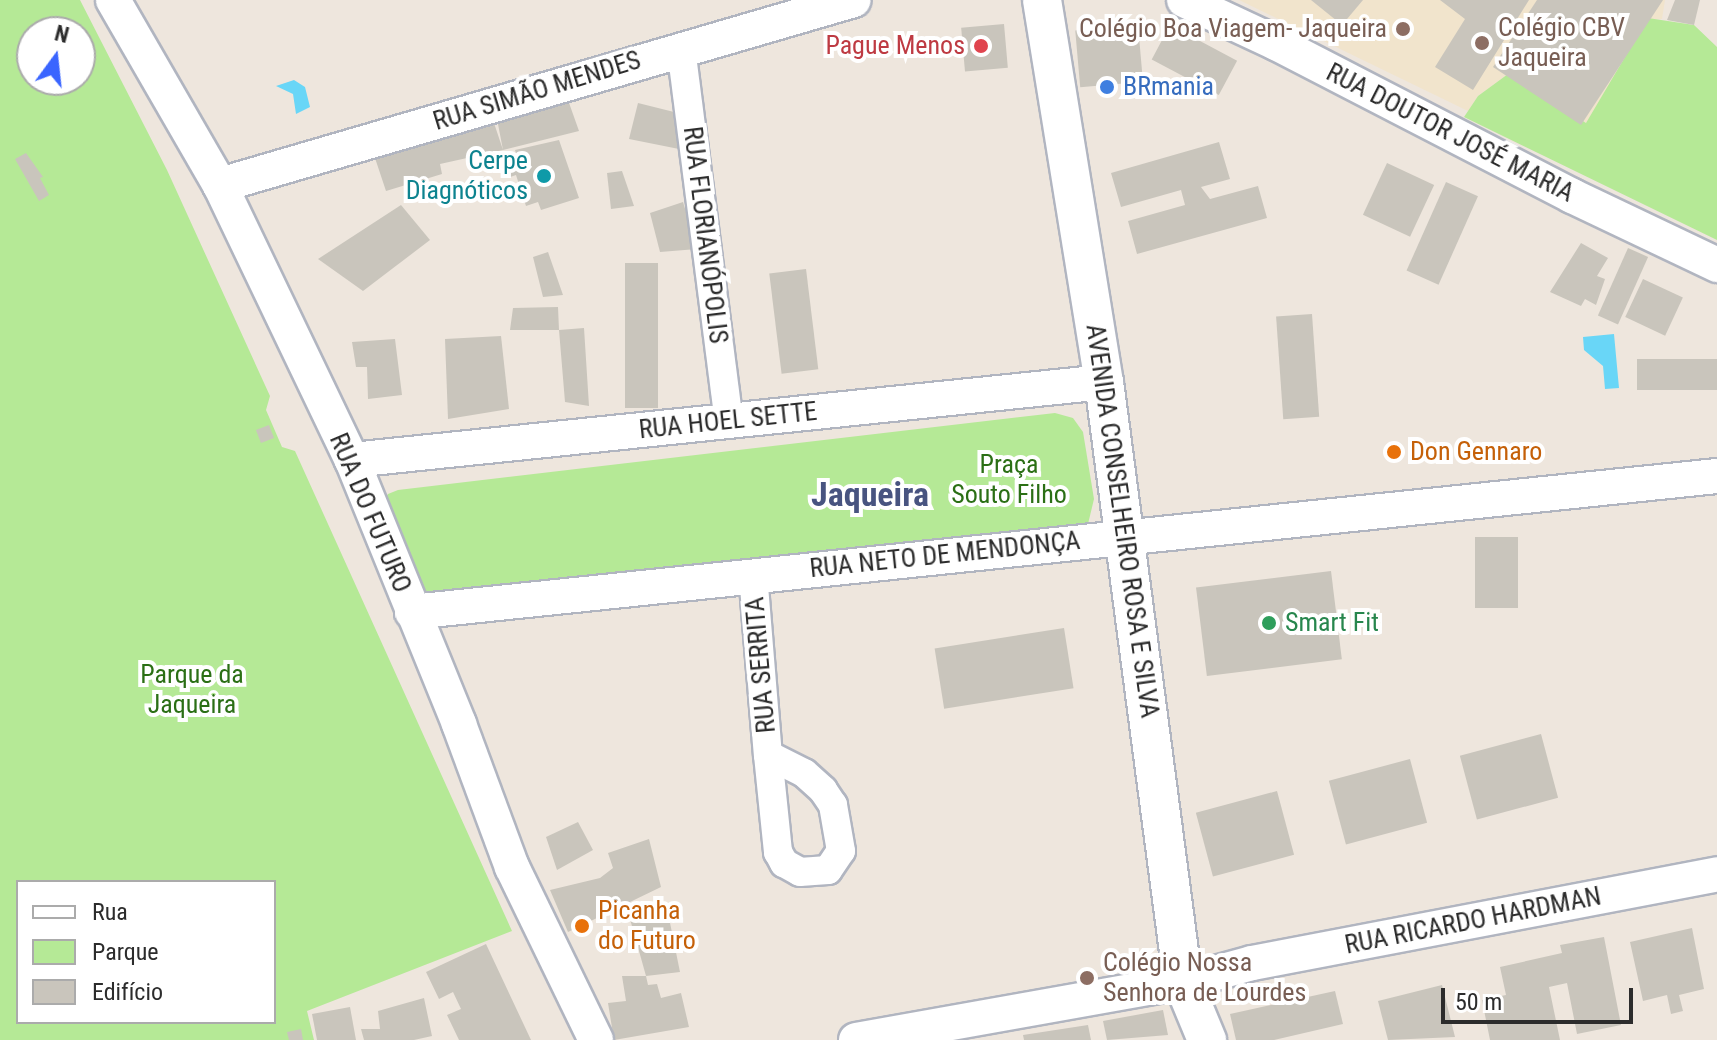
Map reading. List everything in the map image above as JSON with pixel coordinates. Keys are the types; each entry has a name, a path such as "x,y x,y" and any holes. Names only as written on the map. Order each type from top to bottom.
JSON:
{"main road":[{"name":"AVENIDA CONSELHEIRO ROSA E SILVA","path":"1042,0 1104,382 1183,982 1207,1040"}],"street":[{"name":"RUA DO FUTURO","path":"113,0 220,185 352,460 459,724 512,867 596,1040"},
{"name":"RUA SIMÃO MENDES","path":"220,185 854,0"},
{"name":"RUA DOUTOR JOSÉ MARIA","path":"1184,0 1276,43 1572,196 1717,265"},
{"name":"RUA FLORIANÓPOLIS","path":"681,48 729,421"},
{"name":"RUA HOEL SETTE","path":"352,460 1104,382"},
{"name":"RUA NETO DE MENDONÇA","path":"412,612 753,574 1717,476"},
{"name":"RUA SERRITA","path":"753,574 768,755"},
{"name":"RUA RICARDO HARDMAN","path":"856,1040 1183,982 1252,963 1717,874"}],"shaded area":[{"name":"Colégio CBV Jaqueira","path":"1239,0 1665,0 1662,19 1648,19 1586,123 1508,74 1478,96 1468,111"}],"green space":[{"name":"Parque da Jaqueira","path":"0,0 80,0 88,16 16,16 16,96 96,96 96,31 167,170 270,396 266,410 282,447 295,451 512,931 307,1011 314,1040 0,1040"},
{"path":"1648,18 1694,25 1717,47 1717,240 1464,117 1478,96 1508,74 1586,123"},
{"name":"Praça Souto Filho","path":"1055,413 1073,418 1083,432 1094,499 1088,524 427,600 378,508 388,494 398,490"}],"water":[{"path":"294,80 305,87 310,107 296,114 293,94 276,86"},
{"path":"1614,334 1619,388 1605,389 1603,366 1584,350 1583,337"}],"building":[{"path":"1311,0 1363,0 1342,25"},
{"path":"1440,0 1529,0 1473,90 1435,67 1465,19"},
{"path":"1537,0 1663,0 1581,125 1493,67"},
{"path":"1675,0 1700,0 1694,25 1667,20"},
{"path":"1004,24 1008,68 965,72 961,28"},
{"path":"1138,25 1143,82 1080,87 1075,30"},
{"path":"1170,25 1237,61 1219,95 1152,59"},
{"path":"568,100 579,131 503,150 497,119"},
{"path":"638,103 682,114 679,149 629,139"},
{"path":"493,120 503,150 440,164 442,174 386,191 375,158"},
{"name":"Cerpe Diagnóticos","path":"559,140 579,198 541,210 538,202 526,206 516,175 507,178 502,165 518,160 515,150"},
{"path":"1219,142 1230,179 1201,187 1210,199 1258,186 1267,218 1137,254 1128,221 1185,205 1181,190 1121,207 1111,173"},
{"path":"26,153 43,177 40,178 49,195 39,201 15,159"},
{"path":"1387,163 1434,185 1410,237 1363,215"},
{"path":"622,171 634,206 611,209 607,173"},
{"path":"1446,182 1478,196 1439,285 1407,271"},
{"path":"683,202 697,249 660,252 650,213"},
{"path":"401,205 430,240 363,291 318,259"},
{"path":"1581,243 1608,258 1597,276 1605,279 1596,305 1585,299 1581,306 1550,292"},
{"path":"1628,248 1648,257 1618,325 1598,316"},
{"path":"548,252 563,295 543,297 533,257"},
{"path":"625,263 658,263 658,408 625,408"},
{"path":"806,269 818,369 782,374 769,274"},
{"path":"1643,279 1683,298 1665,336 1625,317"},
{"path":"558,307 559,330 510,330 513,308"},
{"path":"1312,314 1319,417 1283,419 1276,317"},
{"path":"584,328 589,406 565,402 559,330"},
{"path":"501,336 509,409 448,419 445,339"},
{"path":"395,339 402,395 368,399 367,367 356,367 352,342"},
{"path":"1637,359 1717,359 1717,390 1637,390"},
{"path":"269,425 274,438 261,443 256,430"},
{"path":"1475,537 1518,537 1518,608 1475,608"},
{"name":"Smart Fit","path":"1331,571 1342,659 1207,676 1196,588"},
{"path":"1064,628 1074,688 944,709 935,648"},
{"path":"1541,734 1558,798 1477,819 1460,756"},
{"path":"1410,759 1427,823 1346,844 1329,781"},
{"path":"1277,791 1294,855 1213,876 1196,813"},
{"path":"578,822 593,850 557,870 546,837"},
{"path":"649,839 661,887 568,932 550,890 600,878 613,868 608,853"},
{"path":"668,913 680,972 646,976 630,919"},
{"path":"1692,928 1704,989 1679,995 1683,1011 1671,1014 1667,995 1643,1001 1630,942"},
{"path":"1604,937 1621,1025 1577,1034 1567,983 1549,987 1560,1040 1490,1040 1482,1000 1506,995 1500,967 1562,953 1560,945"},
{"path":"486,944 531,1040 459,1040 447,1015 461,1009 453,992 439,999 426,972"},
{"path":"622,976 646,976 648,985 657,984 661,998 681,993 689,1027 614,1040 608,1003 626,1001"},
{"path":"1442,985 1455,1037 1388,1040 1378,1001"},
{"path":"1335,991 1343,1024 1274,1040 1236,1040 1230,1014"},
{"path":"424,998 432,1036 414,1040 364,1040 361,1029 380,1029 378,1011"},
{"path":"350,1007 356,1040 317,1040 312,1014"},
{"path":"1163,1010 1168,1035 1107,1040 1103,1021"},
{"path":"1088,1025 1091,1040 1024,1040 1023,1035"},
{"path":"301,1029 303,1040 289,1040 287,1032"}],"place":[{"name":"Colégio Boa Viagem- Jaqueira","path":"1403,29"},
{"name":"Colégio CBV Jaqueira","path":"1482,43"},
{"name":"Pague Menos","path":"981,46"},
{"name":"BRmania","path":"1107,87"},
{"name":"Cerpe Diagnóticos","path":"544,176"},
{"name":"Don Gennaro","path":"1394,452"},
{"name":"Smart Fit","path":"1269,623"},
{"name":"Picanha do Futuro","path":"582,926"},
{"name":"Colégio Nossa Senhora de Lourdes","path":"1087,978"}],"district":[{"name":"Jaqueira","path":"870,495"}]}
